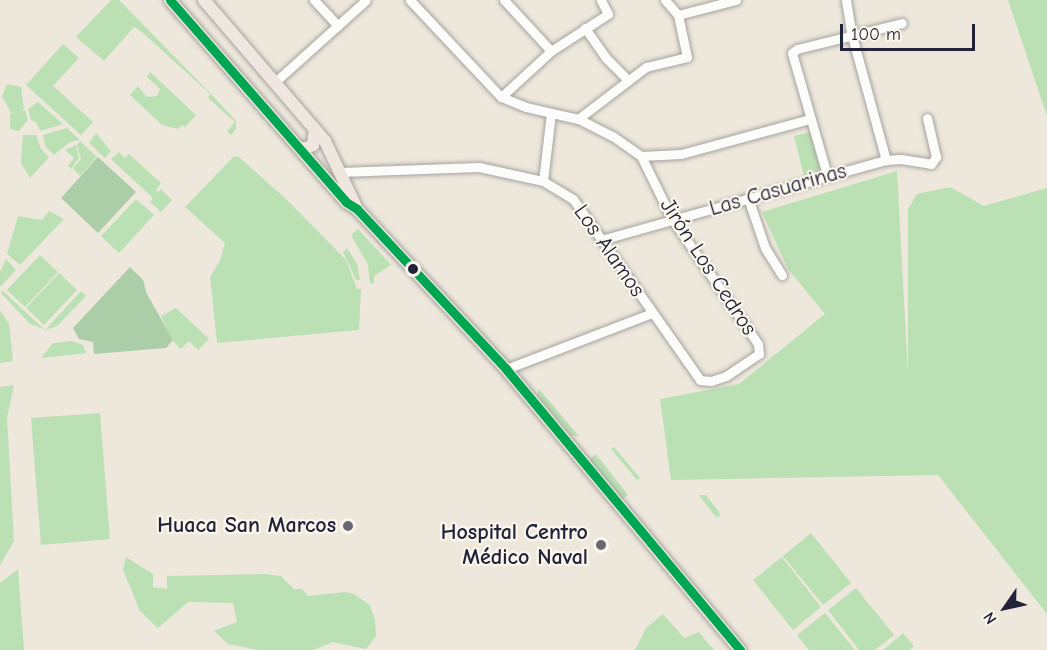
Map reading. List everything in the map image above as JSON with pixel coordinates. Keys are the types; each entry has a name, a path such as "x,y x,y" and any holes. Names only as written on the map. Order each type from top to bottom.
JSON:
{"main road":[{"path":"171,0 346,202 357,209 506,369 740,650"},
{"path":"204,0 327,145 357,209"},
{"path":"299,147 304,149 313,145 315,129"}],"street":[{"path":"314,0 338,26"},
{"path":"275,82 366,0"},
{"name":"Jirón Los Cedros","path":"410,0 501,97 526,107 578,119 612,136 641,156 672,219 758,344 759,354 753,360 717,380 700,380"},
{"path":"504,0 551,51"},
{"path":"501,97 551,51 609,12 601,0"},
{"path":"578,119 651,64 687,57 678,15 665,0"},
{"path":"678,15 705,4 736,0"},
{"path":"846,0 852,36 886,160"},
{"path":"827,175 791,54 796,49 902,23"},
{"path":"585,28 605,57 628,80"},
{"path":"543,181 551,112"},
{"name":"Las Casuarinas","path":"601,240 886,160 901,159 928,164 936,157 927,118"},
{"path":"641,156 681,154 810,119"},
{"name":"Los Alamos","path":"340,172 479,166 543,181 571,197 700,380"},
{"path":"748,198 765,248 782,275"},
{"path":"506,369 652,313"}],"green space":[{"path":"111,0 119,0 211,94 236,121 236,129 231,135 227,131 235,122 208,98 210,94 134,27 104,61 76,37"},
{"path":"1008,0 1047,0 1047,116"},
{"path":"63,44 79,58 53,86 93,122 81,135 26,85"},
{"path":"150,72 196,115 185,127 182,125 178,129 162,125 130,95 138,86 147,97 157,96 160,89 147,77"},
{"path":"7,84 21,87 24,109 18,112 25,110 28,120 19,131 10,129 10,114 17,112 11,113 2,96"},
{"path":"38,102 63,124 40,131 37,123 31,120 28,109"},
{"path":"67,128 80,140 70,142 54,155 45,146 43,135"},
{"path":"811,132 822,171 804,176 794,136"},
{"path":"96,133 111,151 105,158 89,143"},
{"path":"23,135 36,135 41,149 49,157 30,178 21,163"},
{"path":"80,141 97,157 80,176 73,168 81,159 77,145"},
{"path":"76,145 79,158 71,169 68,166 74,158 65,150"},
{"path":"119,152 125,158 129,154 161,183 156,190 158,192 161,189 172,200 161,212 150,202 153,198 111,159"},
{"path":"234,156 239,157 287,200 346,260 357,289 361,289 359,330 217,343 210,277 220,261 225,243 185,207"},
{"path":"98,157 136,192 98,233 61,198"},
{"path":"897,171 908,375 908,209 917,194 950,187 984,206 1047,188 1047,614 938,475 671,480 660,399 739,384 825,314 788,269 762,212"},
{"path":"136,199 154,215 119,253 101,236"},
{"path":"49,211 64,219 20,265 7,254 18,216 42,220"},
{"path":"358,229 391,265 374,276 374,283 370,284 368,265 351,235"},
{"path":"347,248 357,264 360,280 356,280 343,252"},
{"path":"40,255 58,272 25,307 7,290"},
{"path":"6,259 16,270 0,287 0,272"},
{"path":"130,267 143,280 147,294 173,340 166,348 94,354 93,342 79,339 73,328"},
{"path":"59,273 77,290 44,325 26,308"},
{"path":"2,290 44,329 30,324 1,293"},
{"path":"81,291 86,296 57,326 45,330"},
{"path":"176,308 209,339 198,350 189,341 181,349 173,341 161,316"},
{"path":"0,310 9,324 13,361 0,363"},
{"path":"71,341 83,345 86,353 41,358 53,343"},
{"path":"14,385 7,418 14,541 0,565 0,387"},
{"path":"539,389 579,436 572,436 537,395"},
{"path":"100,413 110,539 41,545 31,418"},
{"path":"614,447 640,478 637,480 611,449"},
{"path":"596,454 628,495 620,501 587,461"},
{"path":"699,495 706,495 721,515 717,518"},
{"path":"811,533 851,583 823,605 783,556"},
{"path":"126,557 153,574 153,587 167,589 167,576 266,574 281,576 294,589 302,589 308,596 345,592 354,594 370,605 375,620 376,636 366,649 333,642 313,650 259,650 228,644 214,631 237,622 233,603 188,602 158,628 140,611 123,570"},
{"path":"782,557 821,607 793,630 753,580"},
{"path":"18,569 24,650 0,650 0,583"},
{"path":"856,588 894,635 875,650 859,650 828,610"},
{"path":"825,613 855,650 809,650 797,635"},
{"path":"663,614 684,638 699,632 714,650 635,650 646,628"},
{"path":"903,633 914,646 910,650 883,650"}],"transit line":[{"path":"170,0 346,202 357,209 506,369 740,650"}],"place":[{"name":"Huaca San Marcos","path":"348,526"},
{"name":"Hospital Centro Médico Naval","path":"601,545"}]}
